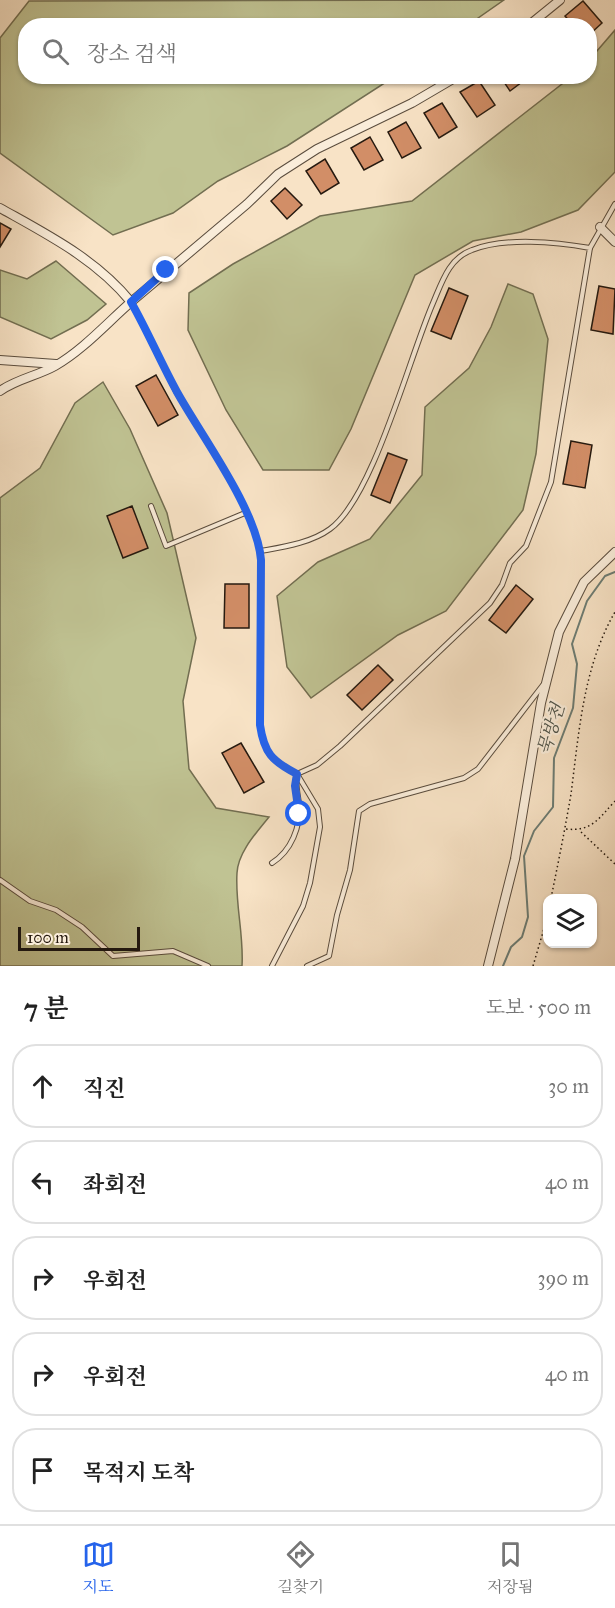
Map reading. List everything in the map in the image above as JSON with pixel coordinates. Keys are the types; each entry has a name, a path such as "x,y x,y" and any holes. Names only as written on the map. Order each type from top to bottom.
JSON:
{"street":[{"path":"538,18 560,0"},
{"path":"0,391 11,383 35,376 58,364 247,204 278,174 317,148 412,103 444,84"},
{"path":"0,208 81,255 105,274 131,302"},
{"path":"600,227 615,242"},
{"path":"0,360 58,364"},
{"path":"488,966 515,859 546,682 559,632 584,582 615,552"}],"lane":[{"path":"297,774 317,765 340,746 490,603 502,585 510,563 526,546 551,482 590,248 615,204"},
{"path":"261,551 292,546 328,531 353,504 376,453 420,331 443,280 459,258 471,250 497,243 518,242 590,248"},
{"path":"131,302 178,395 225,472 261,551 260,725 263,745 273,759 297,774 318,809 320,826 310,884 303,906 272,966"},
{"path":"151,506 166,546 245,513"},
{"path":"307,966 329,956 337,915 350,870 358,811 370,804 464,778 478,769 546,682"},
{"path":"272,863 286,852 297,828 299,803 295,786 297,774"},
{"path":"0,880 30,901 56,910 82,927 113,957 173,951 208,966"}],"path":[{"path":"552,894 566,829 583,709 600,641 615,612"},
{"path":"566,829 580,831 592,826 615,801"},
{"path":"580,831 615,864"},
{"path":"533,966 543,932"}],"green space":[{"path":"504,0 478,18 18,18 18,84 383,84 287,146 218,181 173,213 113,235 0,153 0,38 29,1"},
{"path":"615,30 615,172 578,210 521,232 473,241 415,275 351,429 329,470 263,470 226,410 188,330 189,293 233,264 320,216 412,201 562,84 597,84 597,51"},
{"path":"56,261 106,304 87,320 51,339 0,317 0,270 27,279"},
{"path":"508,284 533,294 548,339 536,454 523,510 446,611 398,635 311,698 287,667 277,596 318,562 370,539 422,475 425,407 469,368 491,327"},
{"path":"103,382 130,429 167,513 196,638 183,701 189,769 216,808 269,817 249,843 238,865 242,966 0,966 0,498 40,468 75,403"}],"building":[{"path":"583,1 602,23 597,28 597,18 567,18 565,16"},
{"path":"474,84 481,84 495,105 477,117 460,92"},
{"path":"505,84 519,84 510,91"},
{"path":"442,103 457,127 439,138 424,113"},
{"path":"406,122 421,148 402,158 388,132"},
{"path":"370,137 383,160 364,170 351,148"},
{"path":"325,159 339,183 321,194 306,171"},
{"path":"285,188 302,205 287,219 271,201"},
{"path":"0,223 11,229 0,247"},
{"path":"599,286 615,289 613,334 591,330"},
{"path":"449,288 468,296 451,339 431,331"},
{"path":"156,375 178,415 158,426 136,386"},
{"path":"571,441 592,445 585,488 563,484"},
{"path":"388,453 407,460 390,503 371,495"},
{"path":"132,506 148,548 123,558 107,516"},
{"path":"225,584 249,584 249,628 224,628"},
{"path":"516,585 533,599 506,633 489,620"},
{"path":"378,665 393,680 362,710 347,695"},
{"path":"241,743 264,782 244,793 222,753"}],"waterway":[{"name":"묵방천","path":"503,966 511,947 522,937 528,917 524,856 534,831 553,807 554,758 573,708 577,664 572,644 587,601 605,576 615,572"}],"route":[{"path":"166,270 131,302 178,395 225,472 258,541 261,551 260,725 263,745 273,759 297,774 295,786 299,814"}]}
